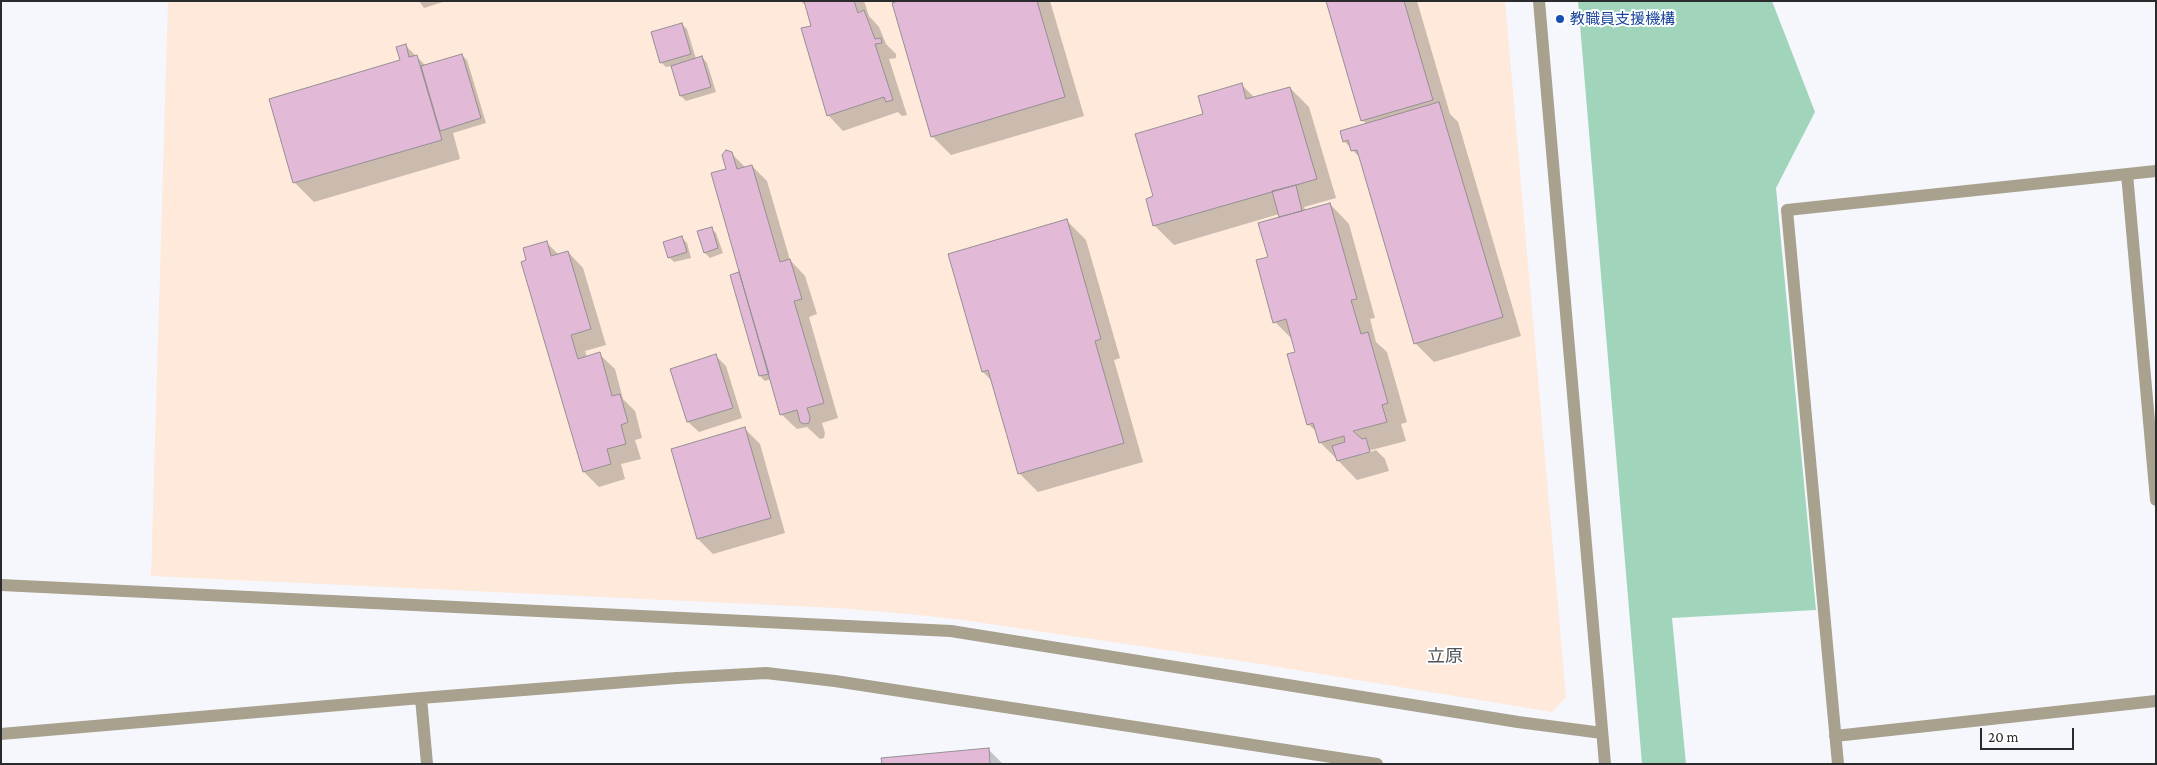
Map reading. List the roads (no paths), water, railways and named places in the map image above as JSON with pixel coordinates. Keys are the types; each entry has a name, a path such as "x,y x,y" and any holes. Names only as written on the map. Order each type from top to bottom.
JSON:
{"street":[{"path":"1539,1 1605,764"},
{"path":"1838,764 1787,210 2156,171"},
{"path":"2126,174 2156,500"},
{"path":"1,585 950,632 1518,722 1602,732"},
{"path":"1,734 421,698 766,673 835,681 1377,764"},
{"path":"421,698 427,764"},
{"path":"1836,736 2156,702"}],"place":[{"name":"教職員支援機構","path":"1560,19"}],"district":[{"name":"立原","path":"1445,656"}]}
